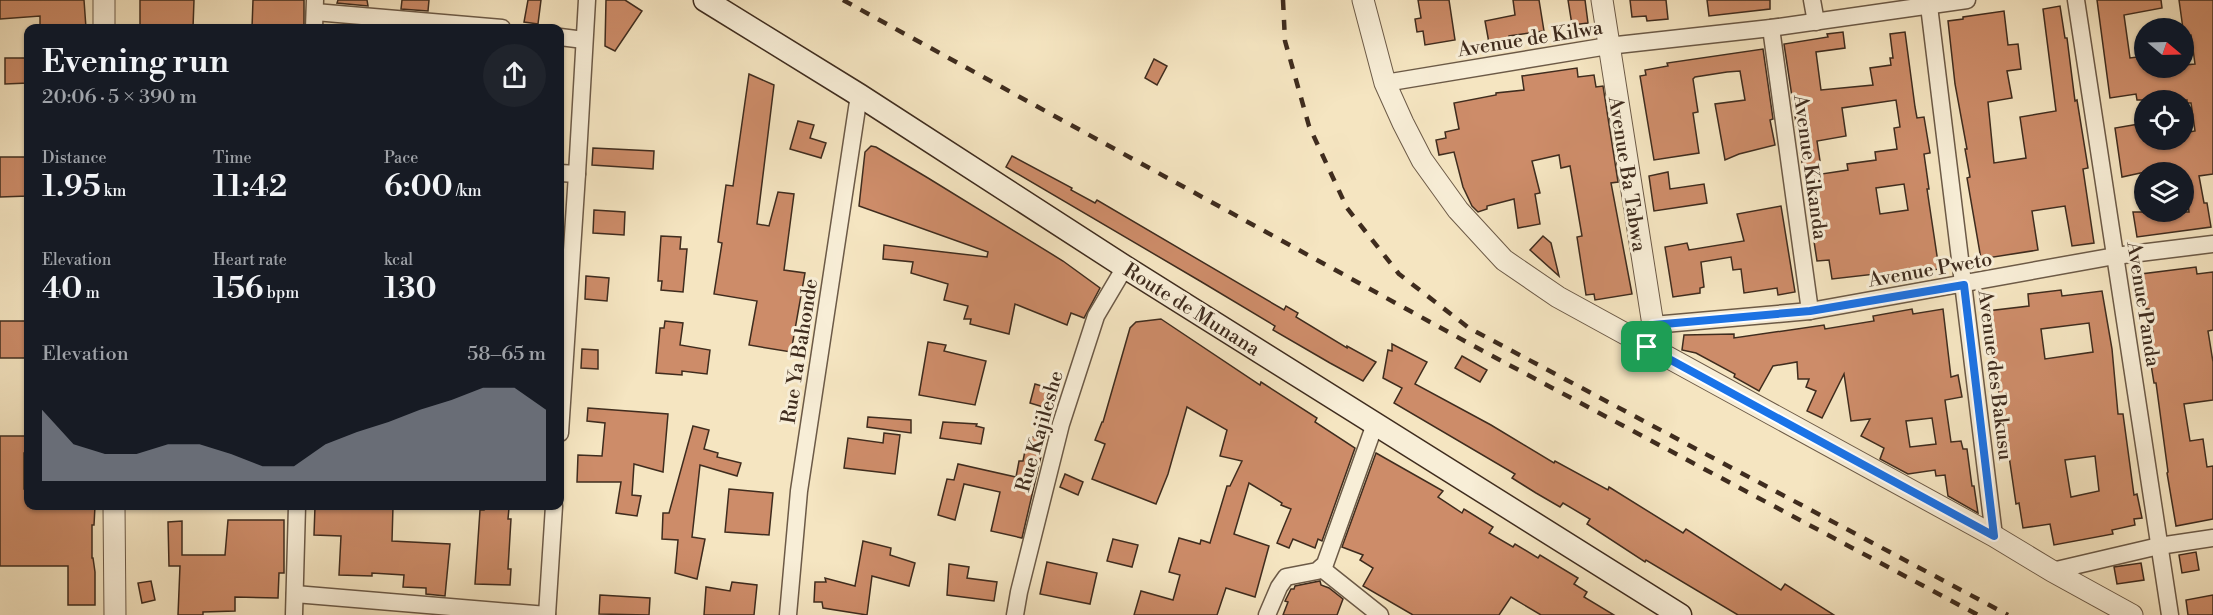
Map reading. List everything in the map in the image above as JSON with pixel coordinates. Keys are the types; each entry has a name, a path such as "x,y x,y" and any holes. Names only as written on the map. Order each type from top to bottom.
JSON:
{"main road":[{"name":"Route de Munana","path":"705,0 859,95 1125,267 1680,615"}],"street":[{"path":"104,0 104,24"},
{"path":"564,375 587,0"},
{"path":"1363,0 1385,83 1402,123 1422,160 1458,210 1504,260 1558,297 1994,536 2132,615"},
{"name":"Avenue Ba Tabwa","path":"1602,0 1653,325 1647,347"},
{"path":"1812,0 1816,22"},
{"name":"Avenue de Kilwa","path":"1385,83 1608,46 1771,28 1967,0"},
{"name":"Avenue Panda","path":"2076,0 2170,615"},
{"name":"Avenue des Bakusu","path":"1929,6 1994,536"},
{"path":"314,14 448,24"},
{"name":"Avenue Kikanda","path":"1771,28 1810,311"},
{"path":"564,38 584,40"},
{"name":"Rue Ya Bahonde","path":"788,615 799,491 859,95"},
{"path":"564,173 578,174"},
{"name":"Avenue Pweto","path":"1653,325 1810,311 2115,256 2213,243"},
{"name":"Rue Kajileshe","path":"1015,615 1061,424 1096,316 1125,267"},
{"path":"1267,615 1286,577 1322,568 1328,558 1375,423"},
{"path":"114,510 115,615"},
{"path":"294,615 297,510"},
{"path":"295,594 547,615 555,510"},
{"path":"2052,571 2159,546 2213,538"},
{"path":"1322,568 1380,615"}],"building":[{"path":"0,0 84,0 86,24 40,24 40,16 0,19"},
{"path":"140,0 194,0 193,24 140,24"},
{"path":"253,0 304,0 304,24 252,24"},
{"path":"338,0 367,0 368,6 337,3"},
{"path":"402,0 429,0 428,11 401,9"},
{"path":"528,0 541,0 538,24 524,22"},
{"path":"606,0 625,0 642,11 615,51 605,46"},
{"path":"1418,0 1449,0 1455,40 1425,45 1423,31 1417,32 1415,19 1421,18"},
{"path":"1513,0 1539,0 1544,31 1509,36 1509,39 1489,43 1485,21 1515,15"},
{"path":"1568,0 1585,0 1588,23 1572,25"},
{"path":"1630,0 1666,0 1668,19 1647,21 1646,16 1632,17"},
{"path":"1707,0 1770,0 1770,9 1709,16"},
{"path":"2097,0 2161,0 2162,8 2124,15 2130,58 2134,57 2134,78 2194,78 2194,18 2182,18 2179,0 2213,0 2213,174 2199,176 2211,227 2137,237 2135,222 2194,222 2194,162 2134,162 2134,174 2122,177 2115,128 2134,125 2134,150 2194,150 2194,90 2134,90 2134,94 2110,98"},
{"path":"2060,6 2088,168 2083,169 2094,243 2072,246 2065,206 2032,211 2038,250 1981,259 1967,178 1970,177 1965,149 1967,149 1955,84 1948,21 2004,11 2008,45 2018,44 2021,69 2007,71 2012,98 1988,102 1994,163 2026,158 2020,117 2056,111 2043,9"},
{"path":"1843,32 1845,48 1816,52 1821,90 1873,85 1870,68 1891,65 1890,58 1893,58 1890,34 1905,32 1917,118 1924,117 1930,153 1924,154 1939,269 1885,278 1884,273 1832,279 1829,260 1817,261 1784,44 1828,37 1827,34","holes":["1896,100 1900,127 1894,128 1897,149 1875,152 1876,160 1847,164 1848,170 1822,174 1817,141 1846,136 1842,108","1904,184 1908,210 1880,214 1876,188"]},
{"path":"1763,49 1773,119 1770,120 1775,145 1725,160 1715,104 1745,100 1740,71 1727,72 1693,79 1698,112 1693,113 1699,153 1654,160 1640,76 1646,75 1645,70 1668,66 1667,63"},
{"path":"5,58 24,58 24,83 5,84"},
{"path":"1154,59 1167,66 1157,85 1145,78"},
{"path":"1577,68 1578,77 1594,75 1596,87 1603,86 1618,182 1611,183 1632,294 1595,300 1594,294 1586,295 1577,237 1582,236 1570,166 1561,168 1559,155 1532,161 1540,193 1535,194 1540,224 1518,228 1514,199 1487,206 1487,209 1478,212 1472,206 1463,187 1454,152 1439,155 1436,140 1446,138 1445,132 1459,129 1454,103 1496,95 1496,93 1524,90 1522,76"},
{"path":"749,74 774,85 757,224 769,226 778,192 794,194 784,270 805,273 791,352 749,345 757,301 714,294 722,243 718,242 726,185 733,186"},
{"path":"798,121 814,125 810,138 826,143 821,158 790,149"},
{"path":"871,146 928,178 1063,261 1100,288 1084,318 1071,313 1067,325 1015,304 1009,334 970,324 971,319 964,319 968,306 944,300 948,284 911,273 913,262 883,259 884,245 987,257 988,252 859,206 865,152"},
{"path":"593,148 654,151 653,169 592,165"},
{"path":"1012,156 1095,203 1097,200 1284,310 1286,306 1298,313 1296,317 1347,348 1347,346 1376,362 1363,381 1330,363 1273,330 1275,326 1006,167"},
{"path":"0,157 24,157 24,196 0,197"},
{"path":"1668,172 1670,189 1704,184 1707,203 1654,211 1649,176"},
{"path":"1781,206 1795,292 1778,295 1777,288 1744,293 1741,269 1733,270 1731,257 1701,262 1704,287 1700,288 1700,293 1673,297 1665,247 1687,243 1689,250 1744,241 1737,214"},
{"path":"594,210 625,212 624,235 593,233"},
{"path":"661,236 681,237 680,249 687,249 683,292 661,290 662,281 658,281"},
{"path":"1543,236 1551,243 1559,276 1530,250"},
{"path":"2196,267 2197,274 2213,272 2213,330 2208,331 2213,362 2213,400 2184,404 2190,441 2203,439 2207,467 2213,466 2213,519 2176,526 2156,383 2154,383 2149,352 2146,352 2144,339 2153,337 2151,309 2146,309 2141,274"},
{"path":"586,276 609,278 607,301 585,299"},
{"path":"2061,290 2062,296 2102,291 2112,349 2118,414 2123,414 2134,495 2137,494 2142,518 2134,519 2135,525 2112,530 2113,534 2054,545 2050,524 2023,528 2019,503 2016,504 2003,415 1994,417 1991,395 1999,394 1987,311 2029,306 2028,294","holes":["2089,323 2093,352 2045,359 2041,329","2095,456 2099,491 2071,497 2065,460"]},
{"path":"1912,309 1913,314 1943,309 1951,377 1958,375 1962,397 1945,400 1951,442 1961,441 1963,449 1967,449 1978,513 1948,496 1945,475 1936,476 1935,470 1908,474 1880,459 1884,448 1861,436 1870,419 1851,421 1844,374 1822,418 1807,411 1816,391 1806,387 1809,379 1798,379 1797,362 1773,366 1759,391 1734,377 1735,374 1696,353 1682,350 1684,335 1734,334 1734,338 1824,325 1825,329 1874,321 1873,316","holes":["1932,418 1936,444 1910,447 1906,421"]},
{"path":"1161,319 1260,385 1261,382 1317,418 1315,422 1355,448 1322,541 1318,539 1315,548 1293,539 1289,548 1277,543 1291,509 1281,505 1282,503 1249,483 1234,534 1269,546 1255,597 1226,588 1217,615 1134,615 1141,591 1173,600 1180,575 1169,572 1179,538 1200,544 1201,540 1210,543 1227,486 1230,486 1242,461 1220,456 1227,430 1187,407 1168,474 1156,504 1092,479 1105,444 1095,440 1103,422 1130,328 1136,322"},
{"path":"0,321 24,321 24,358 0,358"},
{"path":"665,321 683,323 680,345 710,350 707,374 682,371 682,375 656,373 660,328 664,328"},
{"path":"928,342 946,345 944,351 986,361 975,405 919,395"},
{"path":"1392,344 1427,362 1415,384 1491,425 1554,463 1555,461 1608,490 1609,487 1683,533 1686,529 1781,590 1785,584 1834,615 1738,615 1646,560 1645,562 1587,524 1590,519 1563,503 1560,507 1536,493 1512,478 1515,474 1394,403 1402,388 1383,378 1388,350 1392,351"},
{"path":"582,349 598,350 598,369 581,368"},
{"path":"1462,356 1487,370 1480,382 1455,368"},
{"path":"1035,384 1055,390 1050,409 1030,403"},
{"path":"588,408 668,414 663,472 634,464 632,495 641,496 637,516 616,513 621,482 577,482 578,455 602,456 605,423 587,421"},
{"path":"868,417 911,420 911,433 867,427"},
{"path":"943,422 977,424 976,426 984,428 981,444 940,438"},
{"path":"693,426 709,430 704,449 718,453 717,457 741,463 737,476 700,465 692,537 705,539 697,579 675,573 678,540 662,539 663,513 669,513"},
{"path":"884,433 900,435 895,474 844,468 848,438 883,443"},
{"path":"0,436 24,436 24,510 95,510 94,525 92,525 92,558 95,572 95,605 68,605 68,566 0,566"},
{"path":"1028,436 1045,439 1022,538 991,531 1000,492 964,484 955,520 938,515 947,479 954,480 958,464 1016,477 1019,461 1023,461"},
{"path":"1376,453 1443,491 1438,497 1462,513 1464,509 1493,527 1489,533 1513,547 1515,544 1538,558 1540,555 1578,578 1574,584 1587,592 1584,597 1614,615 1541,615 1511,597 1499,615 1413,615 1363,586 1373,568 1360,560 1363,555 1342,547"},
{"path":"1065,474 1083,482 1078,495 1060,487"},
{"path":"729,489 773,493 769,535 725,532"},
{"path":"315,510 393,510 392,541 450,544 445,596 426,594 426,588 403,587 404,575 372,573 372,576 339,575 341,536 314,535"},
{"path":"480,510 509,510 508,519 511,519 508,569 511,569 510,585 475,584"},
{"path":"228,520 284,520 284,573 279,573 278,598 235,597 235,611 178,615 180,566 169,566 168,522 182,521 182,555 225,555"},
{"path":"1113,539 1138,545 1132,567 1107,561"},
{"path":"863,541 891,548 890,555 915,563 909,586 872,576 867,615 823,608 822,602 814,602 815,582 826,582 825,578 855,586"},
{"path":"2196,552 2199,570 2182,573 2179,555"},
{"path":"1047,562 1097,573 1090,604 1040,594"},
{"path":"2141,563 2144,580 2117,584 2114,567"},
{"path":"949,564 969,567 967,578 997,582 994,601 947,595"},
{"path":"151,581 155,600 142,603 138,583"},
{"path":"1320,581 1321,585 1343,599 1337,615 1283,615 1288,602 1285,601 1291,589 1295,586"},
{"path":"732,582 757,585 754,615 704,615 706,587 730,591"},
{"path":"600,595 650,598 649,615 599,614"},
{"path":"2213,595 2213,615 2188,615 2186,600"}],"railway":[{"path":"843,0 1483,351 1978,615"},
{"path":"1283,0 1285,41 1309,126 1347,208 1399,274 1469,328 2008,615"}],"route":[{"path":"1964,285 1994,536 1647,347 1653,325 1810,311 1964,285"}]}
